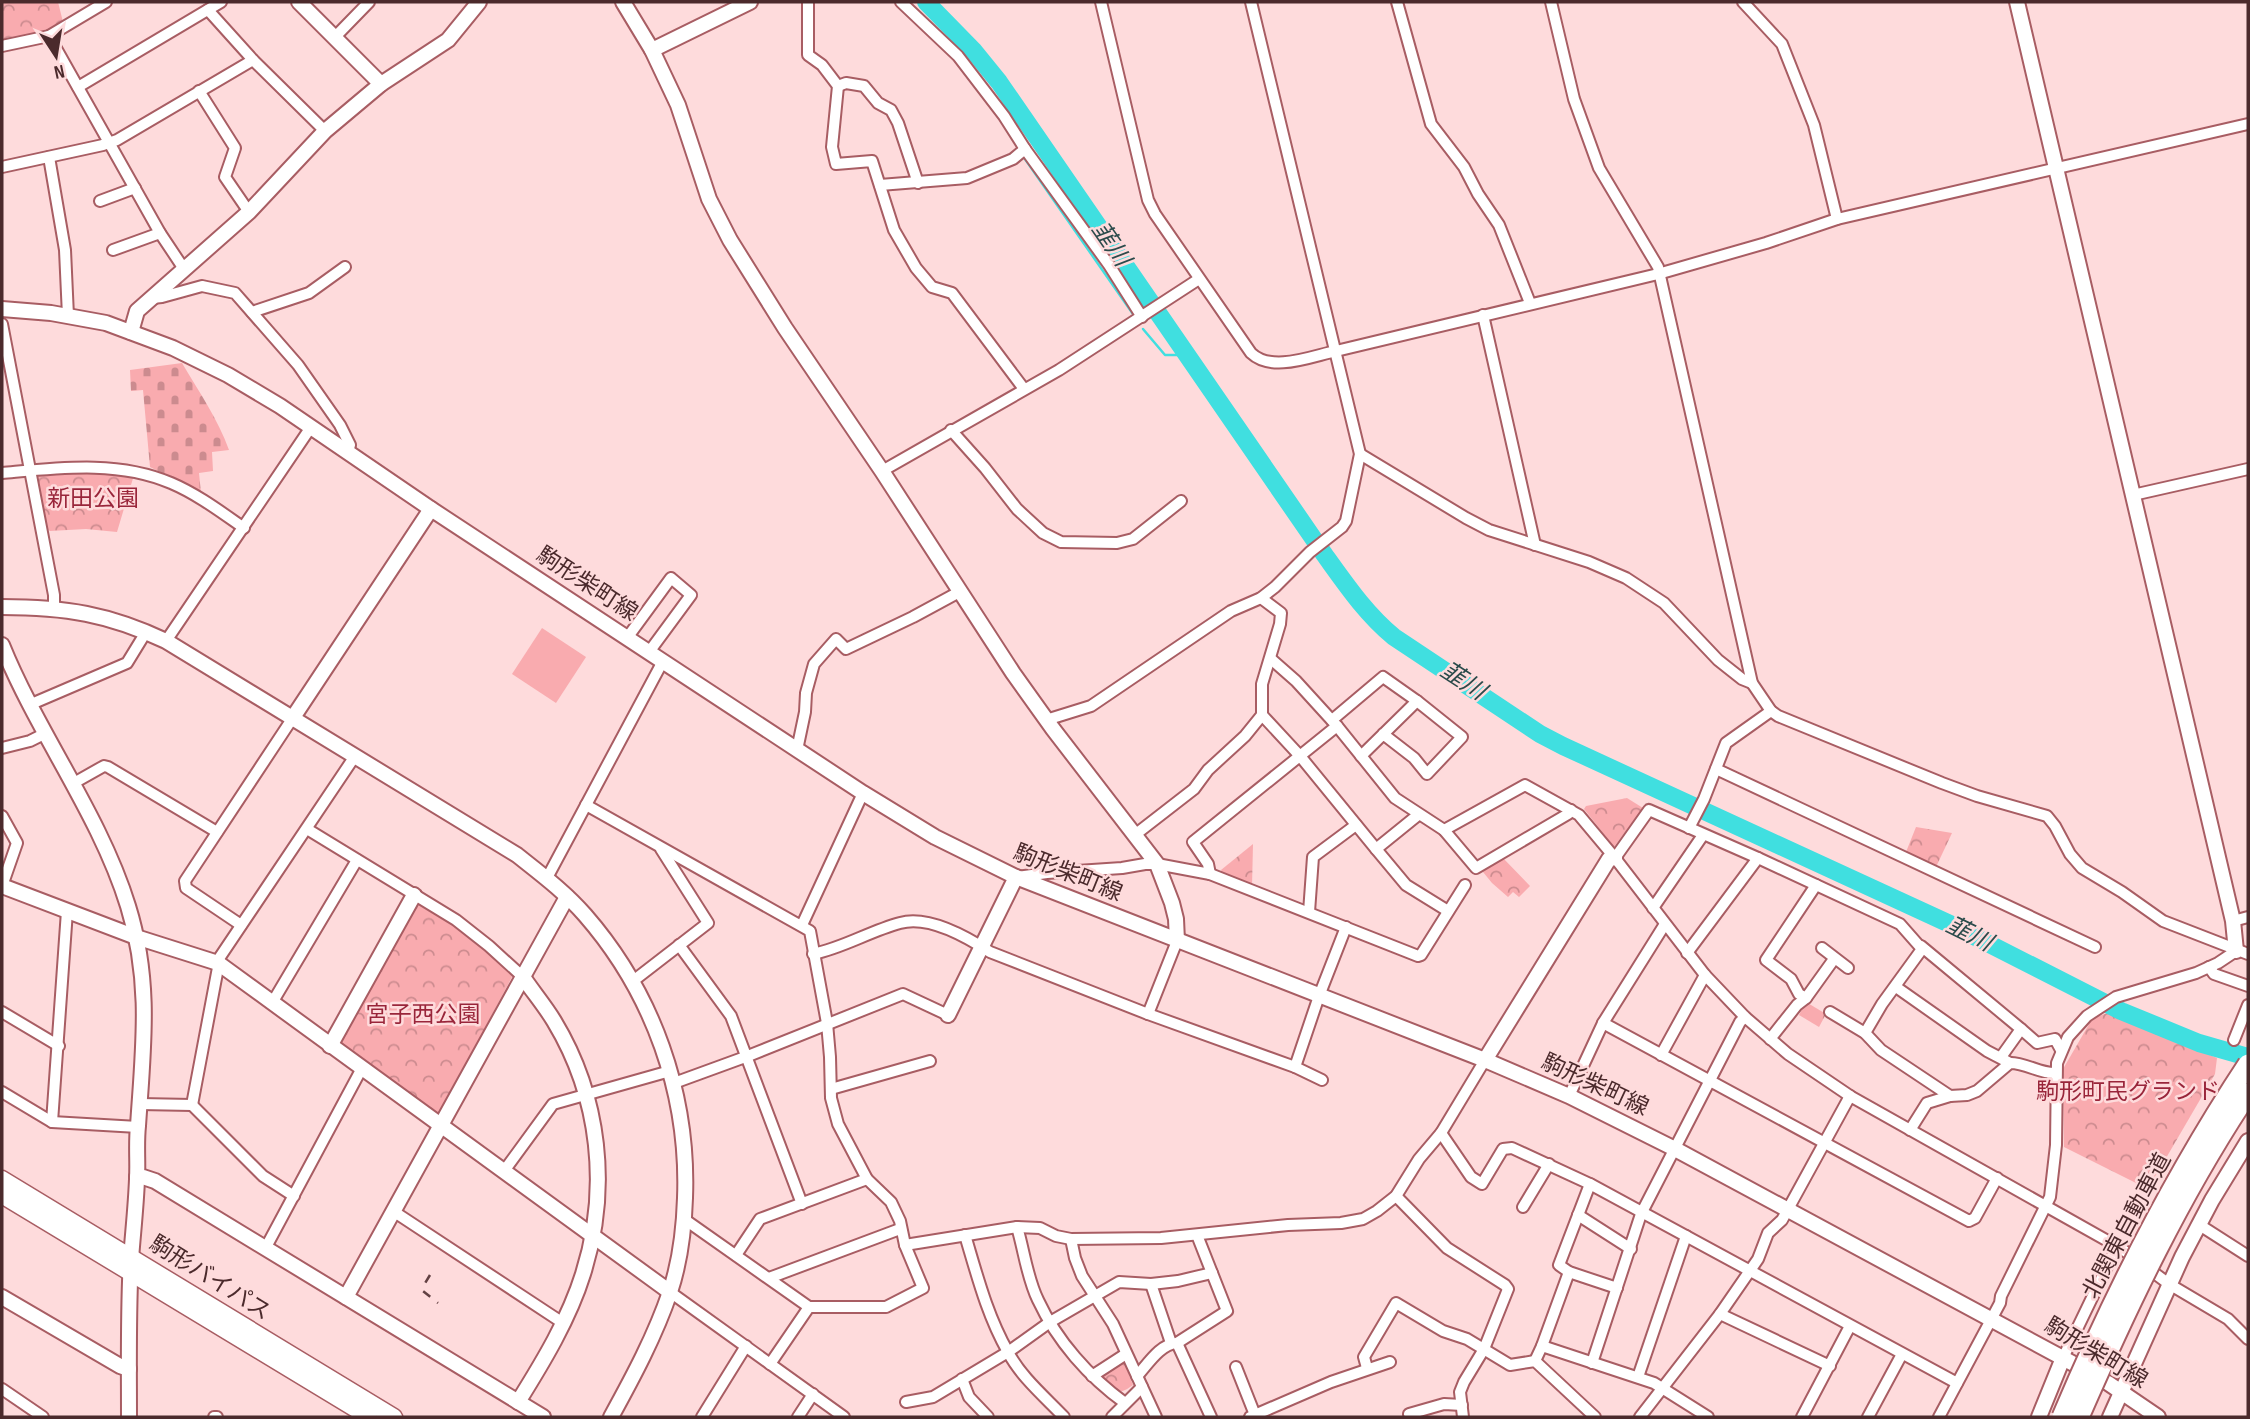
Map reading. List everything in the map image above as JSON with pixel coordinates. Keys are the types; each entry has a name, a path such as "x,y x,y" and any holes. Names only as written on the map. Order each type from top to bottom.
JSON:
{"highway":[{"name":"北関東自動車道","path":"2062,1417 2126,1275 2174,1184 2248,1064"},
{"name":"北関東自動車道","path":"2079,1417 2141,1280 2181,1205 2248,1093"}],"main road":[{"name":"駒形バイパス","path":"2,1179 369,1417"},
{"name":"駒形バイパス","path":"2,1195 131,1265 394,1417"}],"street":[{"path":"2,46 49,36 106,2"},
{"path":"78,87 221,2"},
{"path":"299,2 381,84"},
{"path":"335,37 369,2"},
{"path":"131,332 137,311 249,212 325,131 381,84 448,40 479,2"},
{"path":"623,2 652,50 678,105 709,199 730,240 787,331 1046,720 1157,864 1177,919 1177,941 1148,1014"},
{"path":"652,50 750,2"},
{"path":"807,2 807,55 822,65 838,86 832,147 836,164 872,161 894,230 924,279 932,287 952,293 1024,389"},
{"path":"901,2 958,56 1004,116 1145,315"},
{"path":"1101,2 1148,200 1251,353 1262,361 1284,362 1336,351 1658,274 1837,219 2248,124"},
{"path":"1046,720 1091,706 1231,611 1261,598 1346,522 1360,454 1251,2"},
{"path":"1397,2 1431,124 1464,167 1499,225 1530,303"},
{"path":"1551,2 1574,99 1594,156 1656,262 1752,683 1771,711 1942,783 2047,816 2070,854 2082,868 2163,921 2242,952"},
{"path":"1743,2 1782,44 1814,125 1837,219"},
{"path":"2017,2 2242,952"},
{"path":"208,10 253,60 325,131"},
{"path":"49,36 160,233 184,269"},
{"path":"2,167 109,143 253,60"},
{"path":"838,86 846,83 864,86 878,103 891,110 918,183"},
{"path":"199,91 235,148 225,177 249,212"},
{"path":"880,185 967,178 1013,159 1025,149"},
{"path":"49,157 65,250 68,316"},
{"path":"100,201 135,188"},
{"path":"113,250 160,233"},
{"path":"252,312 309,293 345,267"},
{"path":"882,471 1059,370 1199,279"},
{"path":"152,298 202,285 235,293 298,365 340,425 350,445 348,452"},
{"name":"駒形柴町線","path":"2,309 106,323 184,353 228,375 797,750 935,836 1016,877 1485,1060 1569,1096 1788,1209 2109,1383 2158,1417"},
{"path":"1483,315 1535,545"},
{"path":"2,324 54,595 54,608"},
{"path":"166,641 310,427"},
{"path":"951,430 1017,509 1043,533 1061,542 1117,542 1133,539 1181,501"},
{"path":"1360,454 1466,519 1489,530 1589,562 1626,578 1664,603 1717,660 1752,683"},
{"path":"2,473 104,467 149,475 201,499 244,527"},
{"path":"2133,495 2248,469"},
{"path":"241,925 186,888 185,881 431,509"},
{"path":"627,638 671,578 691,595 649,652"},
{"path":"797,750 806,693 814,664 836,639 846,649 961,591"},
{"path":"1136,834 1194,789 1208,770 1245,736 1262,715 1262,684 1281,612 1261,598"},
{"path":"2,607 54,608 104,617 166,641 517,855 547,878 599,932 633,981 657,1033 672,1077 685,1148 686,1174 684,1219 677,1268 670,1292 643,1359 611,1417"},
{"path":"29,705 127,663 146,632"},
{"path":"2,645 29,705 111,859 128,905 136,937 145,1005 145,1037 131,1265 129,1417"},
{"path":"1270,659 1296,681 1334,723 1395,798 1444,830 1476,868 1571,810"},
{"path":"547,878 663,661"},
{"path":"1210,874 1208,864 1193,842 1300,756 1383,677 1462,737 1427,774 1415,758 1383,734"},
{"path":"1362,756 1417,701"},
{"path":"1692,824 1726,743 1771,711"},
{"path":"1262,715 1300,756 1406,885 1448,911"},
{"path":"2,748 30,741 44,734"},
{"path":"192,1105 219,957 355,756"},
{"path":"72,784 104,766 108,767 217,832"},
{"path":"1716,769 2095,947"},
{"path":"1444,830 1525,785 1571,810 1615,858 1705,975 1770,1039 1850,1096 2117,1246 2159,1274 2169,1284 2228,1320 2248,1339"},
{"path":"802,925 863,793"},
{"path":"586,805 810,931 827,1023 831,1098 838,1124 867,1179 891,1202 923,1289 887,1307 809,1307 684,1219"},
{"path":"905,1245 1017,1227 1040,1228 1056,1236 1071,1239 1161,1238 1288,1225 1352,1222 1377,1212 1395,1196 1419,1159 1441,1133 1609,859 1615,858 1649,810 1692,824 1703,835 1900,924 1921,946 2037,1043 2055,1039 2061,1050"},
{"path":"1376,849 1418,815"},
{"path":"2,816 17,843 2,886 136,937 218,963 844,1417"},
{"path":"1309,912 1313,857 1356,825"},
{"path":"307,830 465,927 523,977 554,1020 587,1094 597,1148 599,1180 593,1236 583,1275 563,1323 517,1402"},
{"path":"1653,908 1703,835"},
{"path":"633,981 708,923 660,846"},
{"path":"1687,953 1758,858"},
{"path":"272,1003 357,860"},
{"path":"504,1171 553,1104 587,1094 672,1077 748,1056 903,994 948,1015 1016,877 1157,864 1210,874 1418,956 1422,955 1465,885"},
{"path":"1806,998 1799,994 1791,979 1766,960 1816,885"},
{"path":"330,1046 414,895"},
{"path":"345,1297 567,897"},
{"path":"52,1122 67,911"},
{"path":"2233,921 2248,917"},
{"path":"813,954 909,921 930,924 990,952 1148,1014 1295,1067 1322,1080"},
{"path":"1569,1096 1603,1023 1665,924"},
{"path":"1295,1067 1346,927"},
{"path":"680,945 731,1016 802,1203"},
{"path":"1865,1034 1882,1004 1922,949 1921,946"},
{"path":"1822,948 1847,968"},
{"path":"1939,1417 1991,1319 2046,1206 2052,1188 2056,1145 2056,1073 2061,1050 2079,1024 2116,997 2163,984 2242,952"},
{"path":"1770,1039 1797,1004 1806,998 1834,959"},
{"path":"2210,967 2214,974 2248,986"},
{"path":"1661,1055 1705,975"},
{"path":"1896,987 1987,1051 2046,1074 2056,1073"},
{"path":"2234,1040 2248,1005"},
{"path":"2,1012 58,1046"},
{"path":"1830,1012 1950,1096"},
{"path":"1592,1363 1642,1214 1740,1022 1745,1017"},
{"path":"1603,1023 1969,1221 1975,1218 1997,1178"},
{"path":"1910,1130 1927,1103 1950,1096 1967,1096 1977,1091 2006,1060 2021,1028"},
{"path":"831,1089 930,1061"},
{"path":"265,1249 362,1069"},
{"path":"2,1092 52,1122 138,1127"},
{"path":"1640,1417 1751,1270 1760,1256 1768,1233 1779,1225 1850,1096"},
{"path":"141,1104 192,1105 262,1176 294,1196"},
{"path":"1441,1133 1471,1177 1482,1184 1503,1149 1512,1148 1590,1184 1957,1383"},
{"path":"2110,1417 2169,1284 2199,1224 2248,1141"},
{"path":"1523,1207 1549,1164"},
{"path":"137,1177 155,1181 543,1417"},
{"path":"736,1255 760,1219 867,1179"},
{"path":"1590,1184 1559,1265 1569,1272 1617,1288"},
{"path":"1395,1196 1447,1248 1508,1289 1484,1349 1464,1382 1461,1392 1463,1417"},
{"path":"393,1211 563,1323"},
{"path":"1578,1215 1631,1249"},
{"path":"2199,1224 2248,1256"},
{"path":"1017,1227 1037,1298 1051,1322 1092,1376 1125,1403"},
{"path":"769,1278 900,1229"},
{"path":"1137,1376 1158,1352 1227,1311 1197,1235"},
{"path":"965,1236 986,1304 1008,1352 1064,1417"},
{"path":"1638,1377 1686,1236"},
{"path":"1071,1239 1079,1268 1113,1324 1156,1417"},
{"path":"2039,1417 2063,1358 2117,1246"},
{"path":"1535,1361 1569,1272"},
{"path":"906,1402 933,1397 1119,1282 1151,1284 1212,1273"},
{"path":"1151,1284 1174,1343 1211,1417"},
{"path":"2,1297 129,1369"},
{"path":"1367,1368 1364,1357 1396,1303 1443,1331 1467,1339 1510,1365 1535,1361"},
{"path":"770,1364 809,1307"},
{"path":"1720,1314 1830,1366"},
{"path":"1802,1417 1850,1325"},
{"path":"702,1417 746,1346"},
{"path":"1542,1346 1663,1387 1707,1417"},
{"path":"1092,1376 1126,1354"},
{"path":"1868,1417 1902,1354"},
{"path":"1535,1361 1595,1417"},
{"path":"1236,1367 1252,1416 1367,1368 1390,1362"},
{"path":"962,1379 969,1397 988,1417"},
{"path":"1112,1417 1142,1387"},
{"path":"2,1389 43,1417"},
{"path":"798,1417 813,1394"},
{"path":"1409,1414 1444,1404 1462,1405"}],"green space":[{"path":"2,2 58,2 63,22 46,32 2,42"},
{"path":"182,363 214,416 229,450 212,452 213,471 199,473 201,493 150,467 143,390 131,391 130,370"},
{"name":"新田公園","path":"63,471 134,475 117,532 47,529 37,478 39,474"},
{"path":"542,628 586,657 556,703 512,674"},
{"path":"1627,798 1643,808 1614,847 1584,809 1586,806"},
{"path":"1916,827 1952,833 1936,867 1906,852"},
{"path":"1253,844 1252,887 1223,875 1221,870"},
{"path":"1502,857 1530,886 1519,897 1513,892 1508,897 1483,872 1484,867"},
{"name":"宮子西公園","path":"419,905 468,935 511,973 512,977 440,1113 435,1114 342,1046 340,1041 415,907"},
{"path":"1806,1002 1826,1014 1819,1027 1799,1015"},
{"name":"駒形町民グランド","path":"2107,1013 2217,1058 2215,1074 2148,1189 2064,1147 2063,1069 2092,1019"},
{"path":"1118,1362 1124,1362 1133,1385 1119,1392 1099,1380 1100,1374"}],"waterway":[{"name":"韮川","path":"926,2 973,50 999,82 1324,554 1365,608 1394,637 1540,734 1563,746 1952,925 2121,1011 2199,1043 2248,1057"},
{"path":"1025,159 1133,314"},
{"path":"1143,329 1165,355 1187,355"}],"railway":[{"path":"430,1275 423,1291 438,1303"}]}
